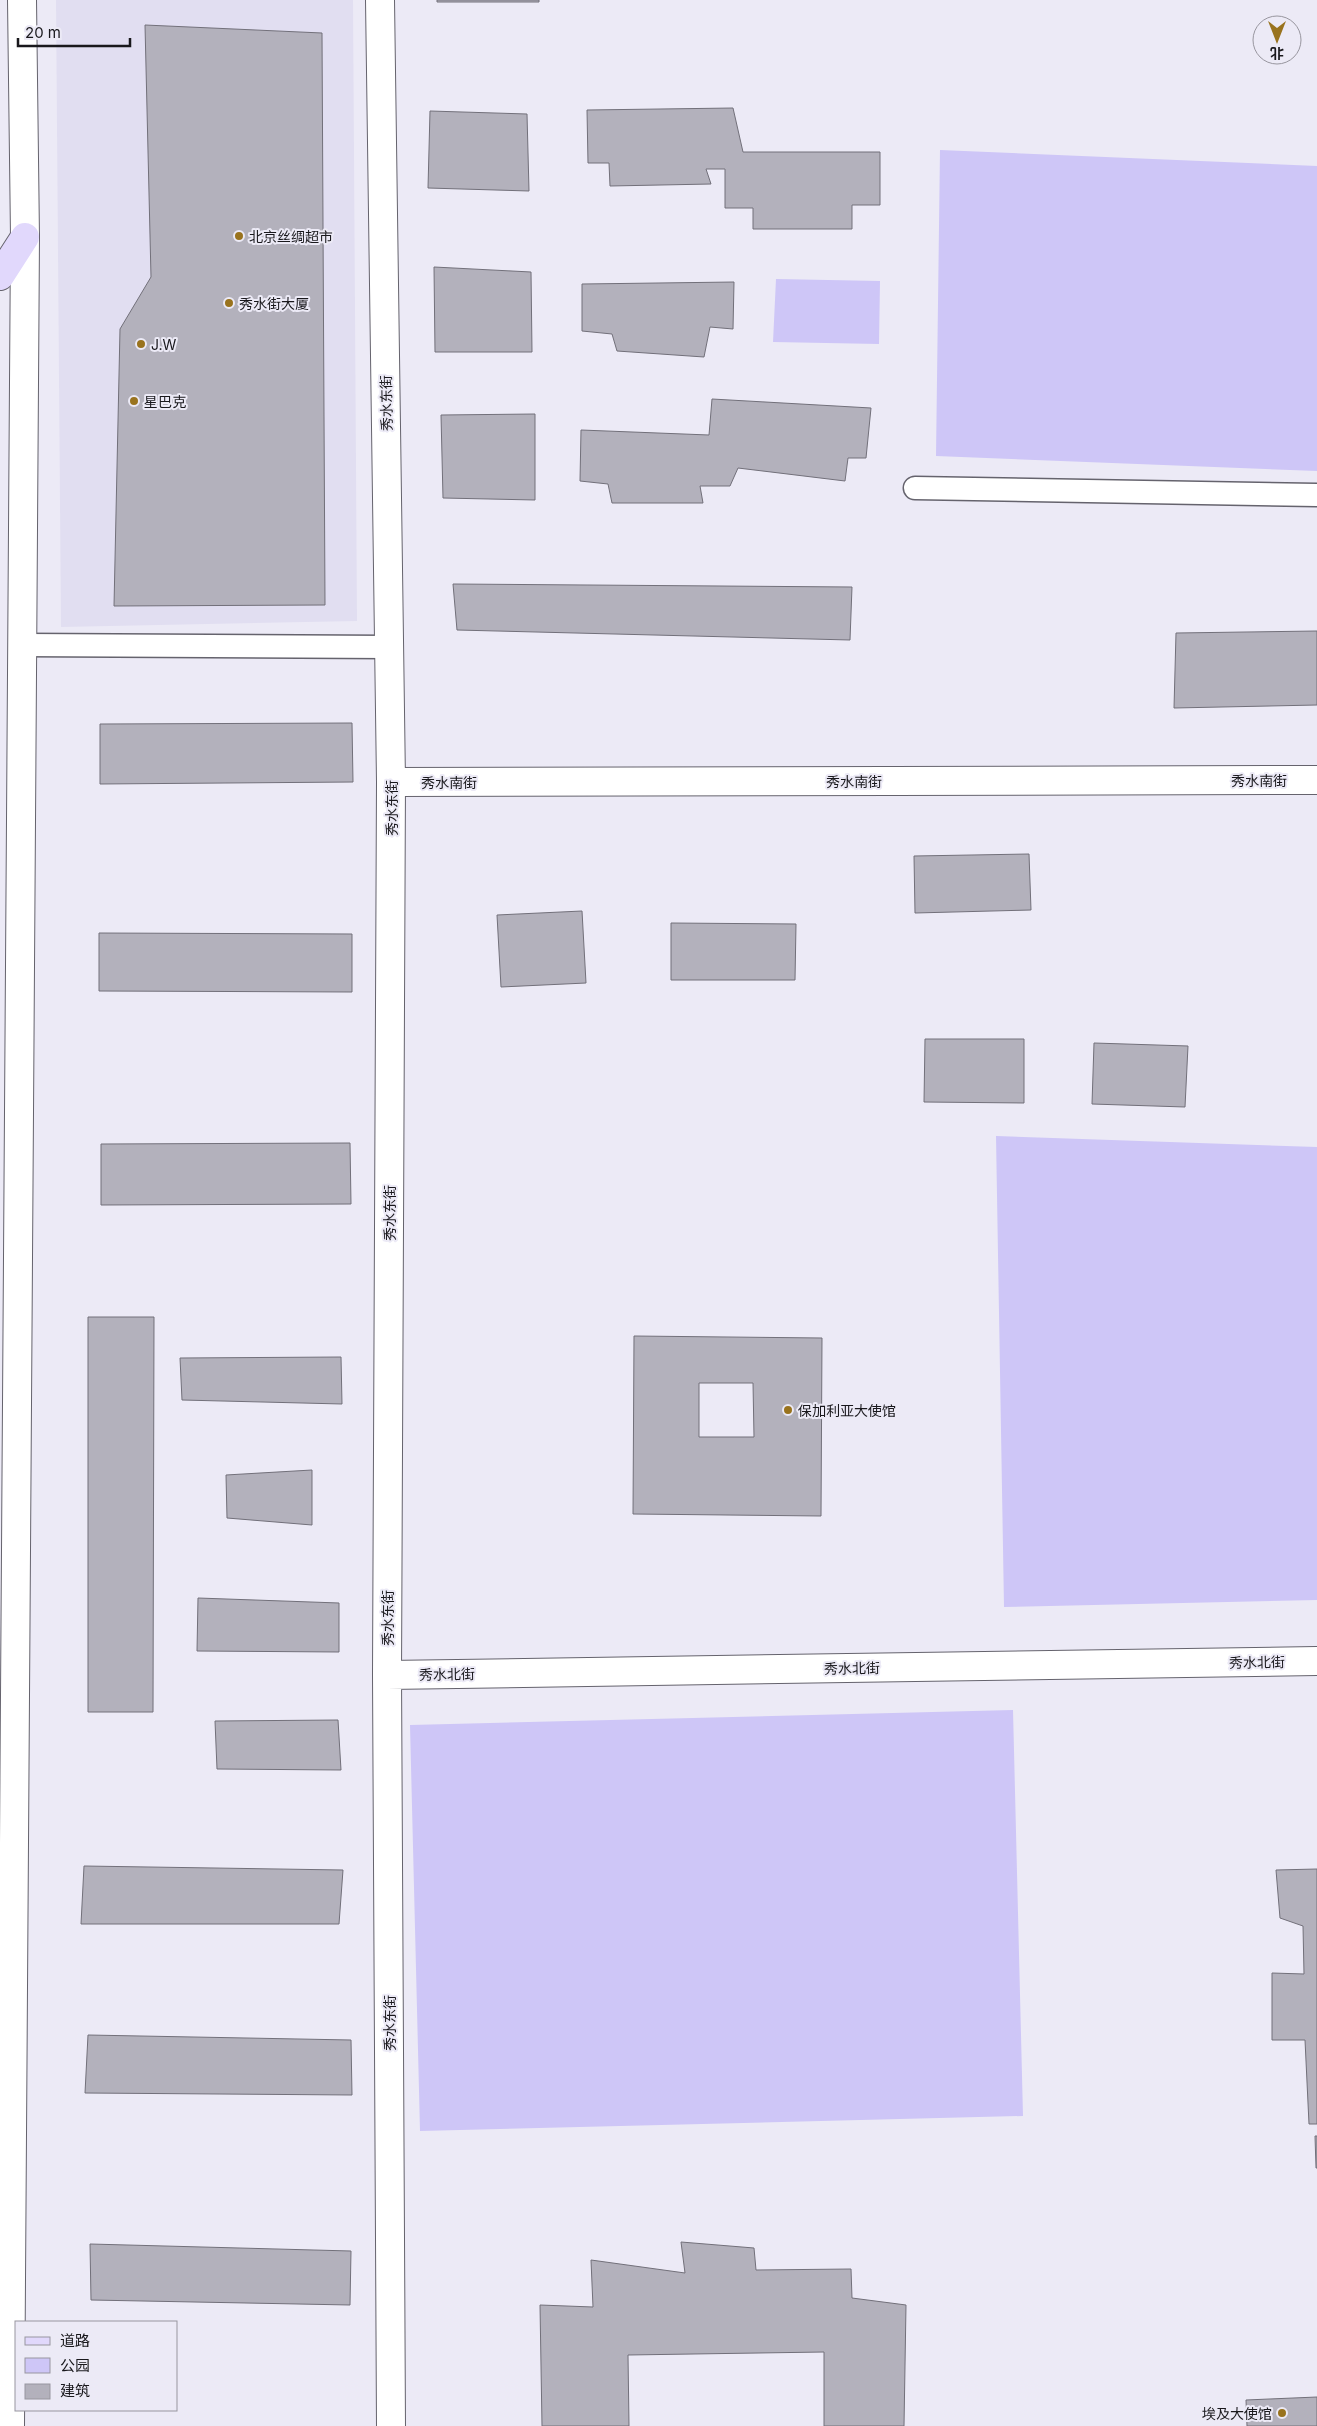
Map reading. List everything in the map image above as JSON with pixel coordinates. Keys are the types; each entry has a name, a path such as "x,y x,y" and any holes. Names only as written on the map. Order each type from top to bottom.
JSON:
{"main road":[{"path":"0,276 25,237"}],"street":[{"path":"10,2426 25,237 22,0"},
{"name":"秀水东街","path":"380,0 392,782 387,1675 390,2426"},
{"name":"秀水南街","path":"392,782 1317,780"},
{"name":"秀水北街","path":"387,1675 1317,1661"}],"lane":[{"path":"915,488 1317,495"},
{"path":"22,645 389,647"}],"shaded area":[{"path":"56,0 353,0 357,621 61,627"}],"green space":[{"path":"940,150 1317,166 1317,471 936,456"},
{"path":"776,279 880,281 879,344 773,342"},
{"path":"996,1136 1317,1147 1317,1600 1004,1607"},
{"path":"1013,1710 1023,2116 420,2131 410,1725"}],"building":[{"path":"437,0 539,0 539,2 437,2"},
{"name":"秀水街大厦","path":"145,25 322,33 325,605 114,606 120,329 151,277"},
{"path":"733,108 743,152 880,152 880,205 852,205 852,229 753,229 753,208 725,208 725,169 706,169 711,184 610,186 609,163 588,163 587,110"},
{"path":"430,111 527,114 529,191 428,188"},
{"path":"434,267 531,272 532,352 435,352"},
{"path":"734,282 733,329 710,327 704,357 617,351 612,334 582,331 582,284"},
{"path":"712,399 871,408 866,458 848,458 845,481 738,468 730,486 700,486 703,503 612,503 608,484 580,481 581,430 709,435"},
{"path":"535,414 535,500 443,498 441,415"},
{"path":"453,584 852,587 850,640 457,630"},
{"path":"1317,631 1317,705 1174,708 1176,633"},
{"path":"352,723 353,782 100,784 100,724"},
{"path":"1029,854 1031,910 915,913 914,856"},
{"path":"582,911 586,983 501,987 497,915"},
{"path":"671,923 796,924 795,980 671,980"},
{"path":"99,933 352,934 352,992 99,991"},
{"path":"925,1039 1024,1039 1024,1103 924,1102"},
{"path":"1094,1043 1188,1046 1185,1107 1092,1104"},
{"path":"350,1143 351,1204 101,1205 101,1144"},
{"path":"88,1317 154,1317 153,1712 88,1712"},
{"name":"保加利亚大使馆","path":"634,1336 822,1338 821,1516 633,1514","holes":["699,1383 753,1383 754,1437 699,1437"]},
{"path":"341,1357 342,1404 182,1400 180,1358"},
{"path":"312,1470 312,1525 227,1518 226,1475"},
{"path":"198,1598 339,1603 339,1652 197,1651"},
{"path":"338,1720 341,1770 217,1769 215,1721"},
{"path":"84,1866 343,1870 339,1924 81,1924"},
{"path":"1317,1869 1317,2124 1309,2124 1305,2040 1272,2040 1272,1973 1304,1974 1303,1926 1280,1918 1276,1870"},
{"path":"88,2035 351,2040 352,2095 85,2093"},
{"path":"1315,2136 1317,2136 1317,2168 1316,2168"},
{"path":"681,2242 754,2248 756,2270 851,2269 852,2298 906,2305 904,2426 824,2426 824,2352 628,2355 629,2426 542,2426 540,2305 593,2307 591,2260 685,2273"},
{"path":"90,2244 351,2251 350,2305 91,2300"},
{"name":"埃及大使馆","path":"1317,2397 1317,2426 1247,2426 1246,2400"}],"place":[{"name":"北京丝绸超市","path":"239,236"},
{"name":"秀水街大厦","path":"229,303"},
{"name":"J.W","path":"141,344"},
{"name":"星巴克","path":"134,401"},
{"name":"保加利亚大使馆","path":"788,1410"},
{"name":"埃及大使馆","path":"1282,2413"}]}
